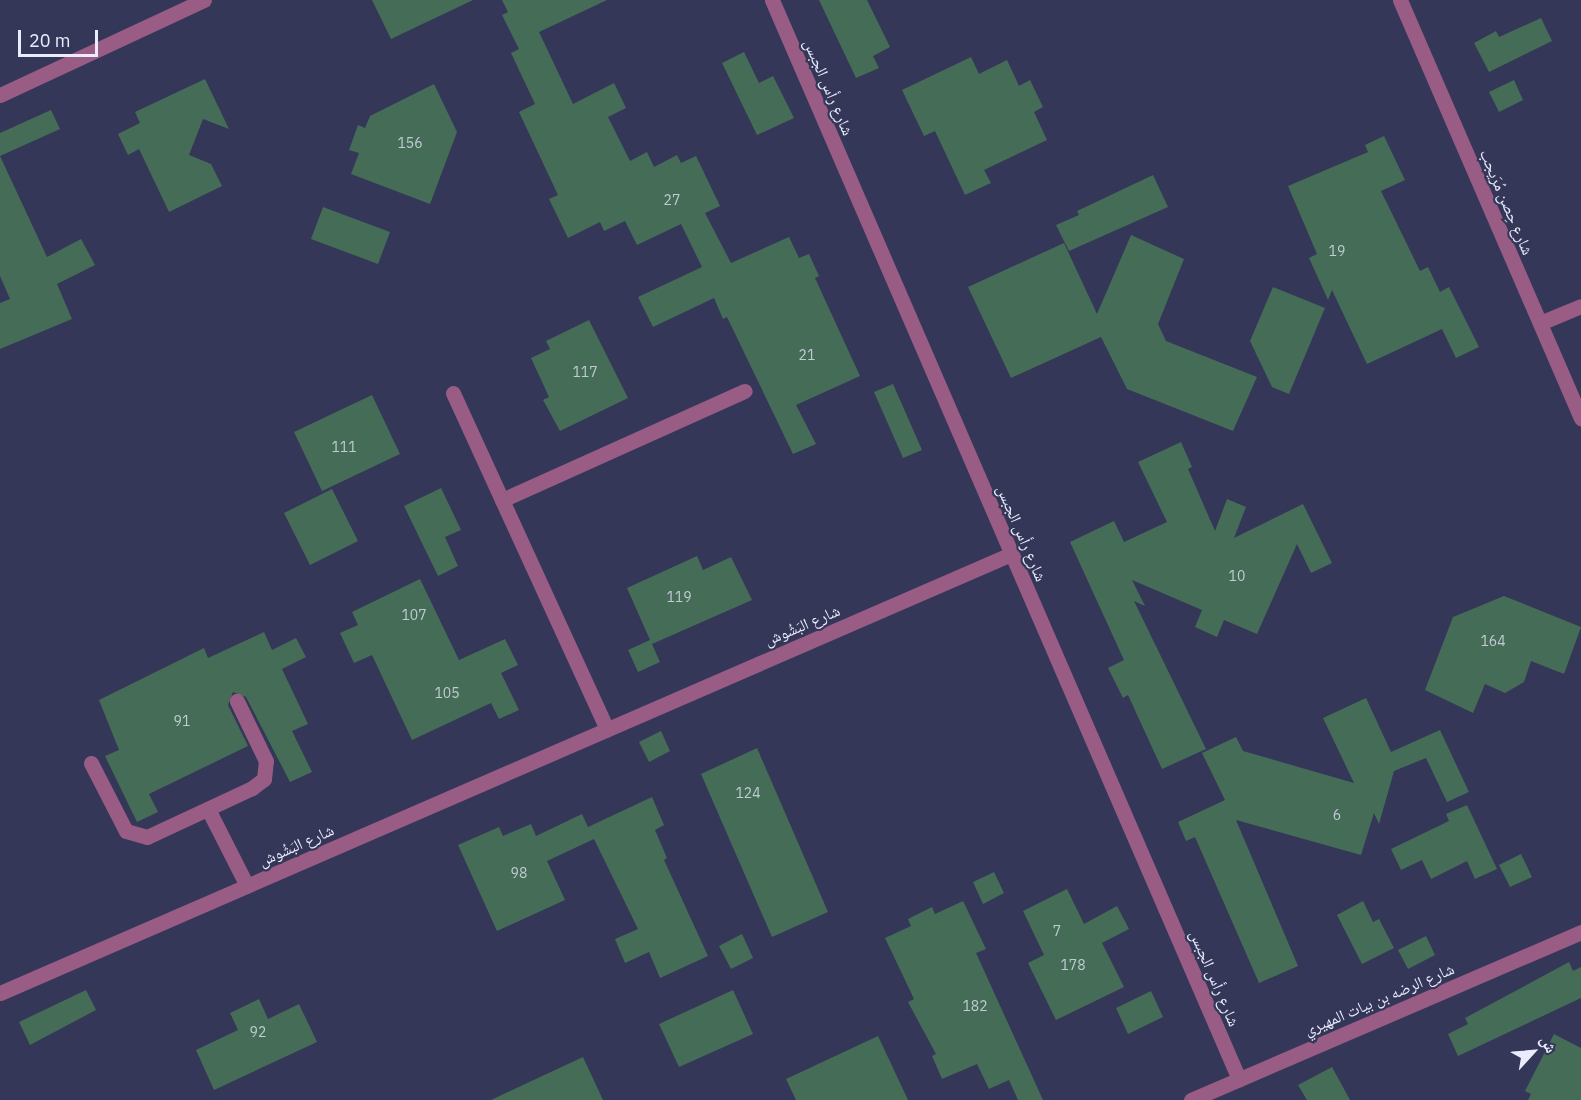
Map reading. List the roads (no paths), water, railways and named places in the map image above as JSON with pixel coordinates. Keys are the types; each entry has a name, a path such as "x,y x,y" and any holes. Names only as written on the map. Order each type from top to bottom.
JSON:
{"street":[{"path":"0,94 204,0"},
{"name":"شارع رأس الجبس","path":"771,0 1239,1079"},
{"name":"شارع حِصن مُرَيجب","path":"1400,0 1581,419"},
{"path":"1540,323 1581,306"},
{"path":"502,500 745,391"},
{"path":"453,393 607,729"},
{"name":"شارع البَشُوش","path":"0,993 1011,554"},
{"path":"91,763 122,825 133,836 147,837 258,784 267,770 237,701"},
{"path":"208,809 247,886"},
{"name":"شارع الرضه بن بيات المهيري","path":"1191,1100 1581,932"}]}
